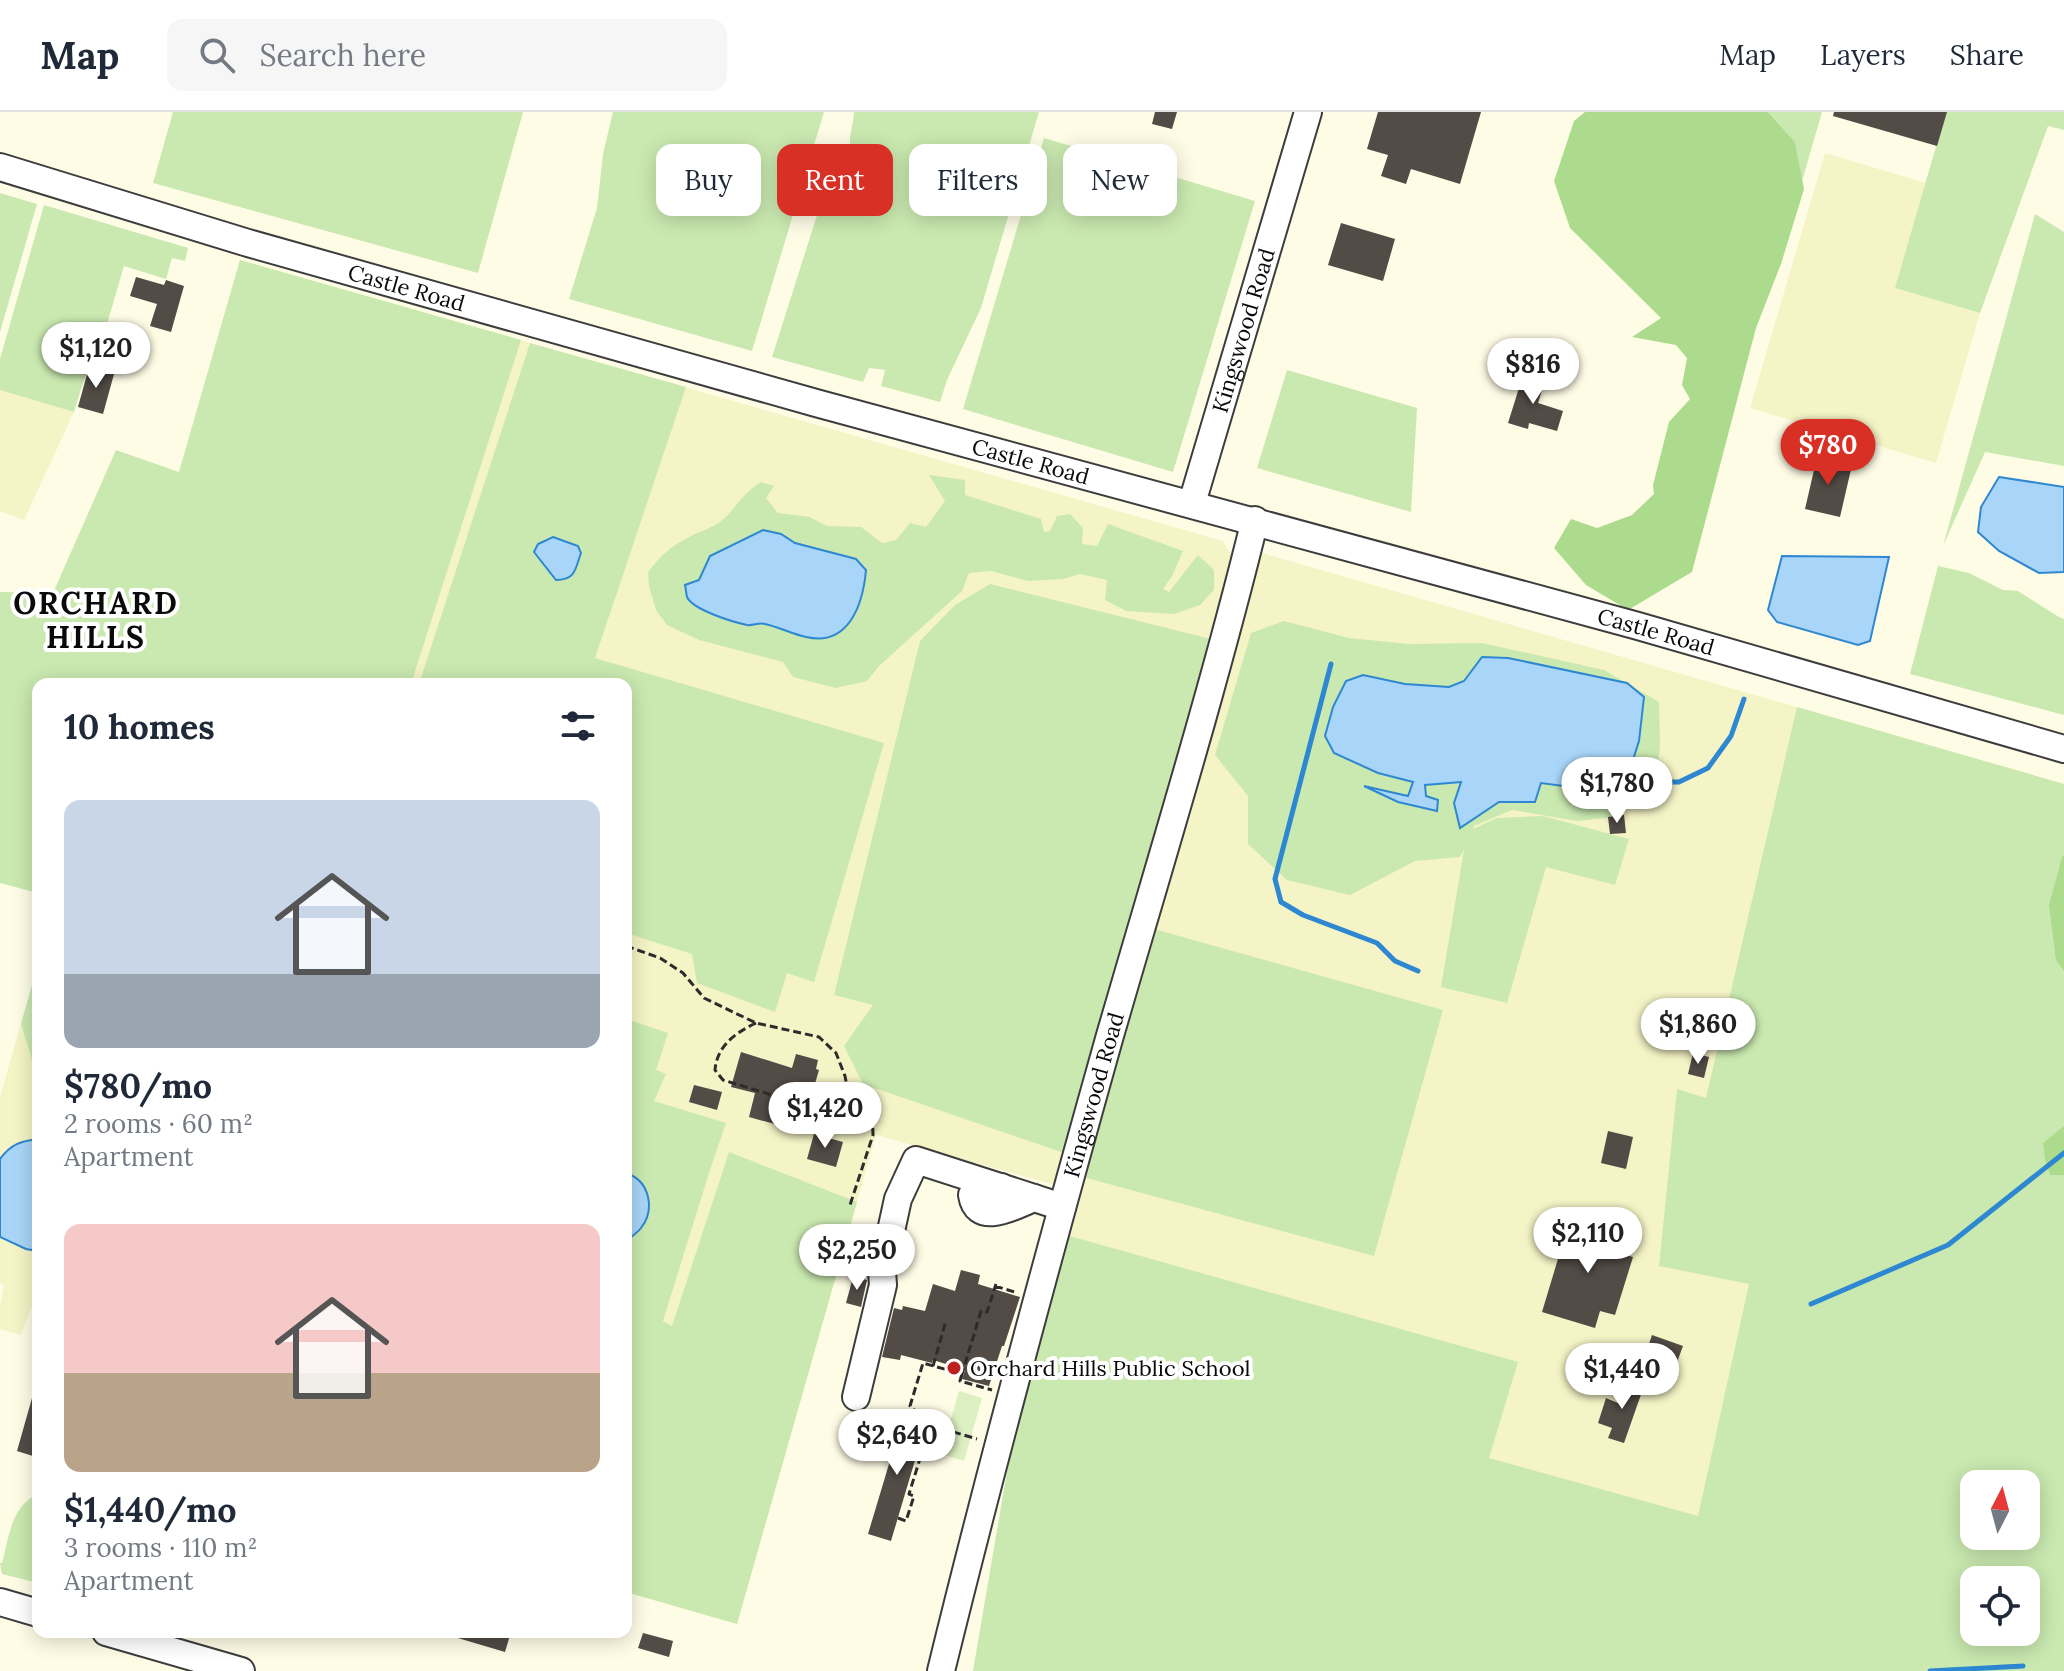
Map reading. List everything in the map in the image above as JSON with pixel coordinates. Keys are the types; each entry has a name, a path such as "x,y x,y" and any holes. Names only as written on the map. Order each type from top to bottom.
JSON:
{"street":[{"name":"Kingswood Road","path":"1192,503 1308,112"},
{"name":"Castle Road","path":"0,167 340,269 816,403 1638,626 2064,749"},
{"name":"Kingswood Road","path":"941,1671 1017,1371 1230,622 1255,520"},
{"path":"856,1397 883,1285 882,1272 898,1199 916,1160 1001,1210 1034,1198 1062,1207"},
{"path":"0,1602 32,1611"},
{"path":"127,1638 241,1671"}],"path":[{"path":"632,948 660,958 683,973 704,998 756,1023 819,1037 836,1053 845,1076 848,1112 805,1105 723,1080 715,1070 716,1059 735,1033 756,1023"},
{"path":"849,1097 872,1104 873,1135 850,1205"},
{"path":"992,1390 960,1381 981,1311 987,1312 995,1285 1023,1295"},
{"path":"933,1366 946,1321"},
{"path":"898,1518 906,1521 914,1496 909,1494 932,1420 920,1416 910,1406 923,1363 962,1374"},
{"path":"930,1425 981,1441"}],"green space":[{"path":"173,112 523,112 478,273 153,183"},
{"path":"613,112 824,112 814,144 777,144 777,216 793,216 752,351 569,299 597,208 603,154"},
{"path":"854,112 1039,112 1030,144 909,144 909,216 1008,216 981,308 940,402 881,386 885,370 869,368 863,382 772,357 817,216 893,216 893,144 850,144"},
{"path":"1585,112 1768,112 1795,142 1804,189 1781,264 1756,328 1692,572 1628,610 1586,585 1554,548 1571,519 1597,528 1632,515 1654,494 1653,485 1669,422 1690,399 1682,385 1687,358 1676,345 1632,337 1661,318 1570,228 1554,181 1574,121"},
{"path":"1768,112 1822,112 1802,181 1795,142"},
{"path":"1946,112 2064,112 2064,130 2048,126 1980,313 1895,288"},
{"path":"1044,138 1064,144 1063,216 1177,216 1177,178 1255,201 1173,472 963,409 1021,216 1047,216 1047,144 1042,144"},
{"path":"1825,153 1926,183 1895,288 1980,313 1936,463 1750,408"},
{"path":"0,193 37,204 0,332"},
{"path":"44,205 188,248 185,261 172,258 166,279 124,266 102,341 96,340 74,412 0,390 0,359"},
{"path":"2035,214 2064,232 2064,466 1985,452 1943,546"},
{"path":"240,260 1223,541 1233,560 1055,1185 876,1135 737,1624 632,1594 632,678 120,678"},
{"path":"240,260 521,340 413,678 32,678 32,891 0,883 0,592 53,593 116,450 179,472"},
{"path":"530,343 686,387 595,658 884,743 814,982 787,973 775,1012 697,983 692,954 632,935 632,678 421,678"},
{"path":"1287,370 1417,408 1411,512 1257,468"},
{"path":"0,390 74,412 24,520 0,511"},
{"path":"929,475 965,480 965,495 1041,519 1044,532 1050,531 1057,516 1070,514 1083,528 1082,544 1097,546 1108,524 1183,551 1163,589 1169,592 1198,555 1214,570 1214,590 1200,605 1174,614 1126,611 1105,600 1107,580 1080,574 1063,579 1028,581 991,571 969,573 962,591 879,666 867,681 836,688 793,677 783,662 699,640 667,625 656,610 648,572 677,544 720,522 761,482 774,486 766,498 778,513 810,517 827,526 861,527 882,543 896,540 910,523 926,527 945,501"},
{"path":"1262,553 2064,784 2064,1527 2040,1620 2040,1566 1960,1566 1960,1646 2033,1646 2027,1671 973,1671 1021,1395"},
{"path":"1938,566 1969,573 2003,590 2018,591 2064,619 2064,715 1910,674"},
{"path":"990,584 1211,639 1064,1153 863,1084 844,1046 873,1005 834,995 920,641 955,605"},
{"path":"1284,621 1349,638 1409,644 1482,643 1604,670 1659,702 1660,745 1656,793 1615,817 1577,821 1512,810 1474,826 1473,829 1497,818 1543,816 1629,839 1615,885 1546,867 1507,1003 1441,987 1464,850 1460,857 1415,861 1350,895 1287,880 1248,844 1248,796 1215,755 1251,633"},
{"path":"1797,707 2064,784 2064,1671 973,1671 1020,1395 1066,1235 1518,1362 1489,1458 1698,1516 1749,1284 1659,1266 1677,1089 1706,1098"},
{"path":"2064,855 2064,971 2056,960 2049,905"},
{"path":"1154,929 1443,1010 1374,1256 1083,1177"},
{"path":"32,985 32,1305 21,1335 0,1329 4,1285 0,1283 0,1097"},
{"path":"32,985 32,1060 21,1024"},
{"path":"632,1021 668,1033 656,1070 666,1074 654,1101 726,1123 663,1321 672,1326 729,1152 857,1202 737,1624 632,1594"},
{"path":"2064,1126 2064,1175 2050,1175 2043,1143"},
{"path":"959,1391 982,1398 964,1461 941,1454"},
{"path":"32,1497 32,1582 2,1574 0,1563 16,1515"}],"water":[{"path":"1999,477 2064,487 2064,572 2039,573 1999,551 1978,532 1981,507"},
{"path":"763,530 781,534 795,543 856,559 866,570 857,609 843,629 833,636 806,637 763,624 747,625 733,621 705,611 691,602 685,585 699,580 710,556"},
{"path":"553,537 578,546 581,553 574,572 568,578 556,580 534,552 538,544"},
{"path":"1782,556 1889,557 1870,641 1858,645 1777,622 1768,610"},
{"path":"1482,657 1508,658 1627,683 1644,697 1639,741 1626,782 1609,792 1541,783 1535,802 1499,802 1460,828 1454,803 1461,782 1425,785 1426,796 1438,800 1437,811 1398,802 1364,786 1408,796 1413,782 1378,773 1334,753 1325,736 1333,707 1346,681 1363,675 1405,684 1449,687 1464,681"},
{"path":"32,1140 32,1250 0,1237 0,1159 8,1150"},
{"path":"632,1176 642,1184 648,1198 648,1213 641,1228 632,1236"}],"building":[{"path":"1155,112 1177,112 1172,129 1152,124"},
{"path":"1378,112 1481,112 1460,184 1411,169 1406,184 1381,176 1388,155 1367,149"},
{"path":"1834,112 1947,112 1937,146 1833,116"},
{"path":"1341,223 1395,239 1383,281 1328,265"},
{"path":"136,277 164,285 166,280 184,286 171,332 150,326 157,304 130,296"},
{"path":"89,367 114,374 103,414 78,407"},
{"path":"1524,372 1546,378 1538,403 1563,411 1557,431 1529,423 1528,429 1508,423"},
{"path":"1817,457 1852,465 1840,517 1805,509"},
{"path":"1624,815 1626,833 1610,834 1608,817"},
{"path":"741,1052 792,1068 796,1054 818,1060 816,1069 819,1070 814,1087 811,1086 809,1094 799,1091 789,1128 749,1117 755,1093 731,1087"},
{"path":"1693,1053 1709,1057 1704,1078 1688,1074"},
{"path":"694,1085 722,1092 717,1110 689,1102"},
{"path":"1608,1131 1633,1137 1626,1169 1601,1163"},
{"path":"814,1134 843,1142 836,1167 807,1159"},
{"path":"1570,1219 1625,1235 1619,1253 1633,1257 1615,1315 1600,1311 1595,1328 1542,1312"},
{"path":"961,1270 980,1275 978,1284 1020,1297 989,1386 962,1379 965,1370 933,1360 932,1363 901,1355 900,1360 882,1357 894,1308 902,1310 903,1306 925,1311 933,1284 955,1291"},
{"path":"853,1277 867,1280 861,1307 846,1303"},
{"path":"1652,1335 1683,1346 1673,1373 1643,1362"},
{"path":"1629,1377 1645,1383 1624,1443 1608,1438 1612,1428 1598,1423 1606,1398 1620,1404"},
{"path":"32,1398 32,1456 17,1451"},
{"path":"904,1414 927,1420 891,1541 868,1534"},
{"path":"643,1633 673,1641 669,1657 638,1648"},
{"path":"458,1638 509,1638 505,1652"}],"waterway":[{"path":"1331,664 1275,879 1281,902 1303,915 1377,943 1395,961 1418,971"},
{"path":"1626,782 1679,782 1708,768 1731,736 1744,699"},
{"path":"1811,1304 1948,1245 2064,1153"},
{"path":"1930,1671 2023,1666"}],"place":[{"name":"Orchard Hills Public School","path":"954,1368"}],"district":[{"name":"ORCHARD HILLS","path":"96,621"}]}
